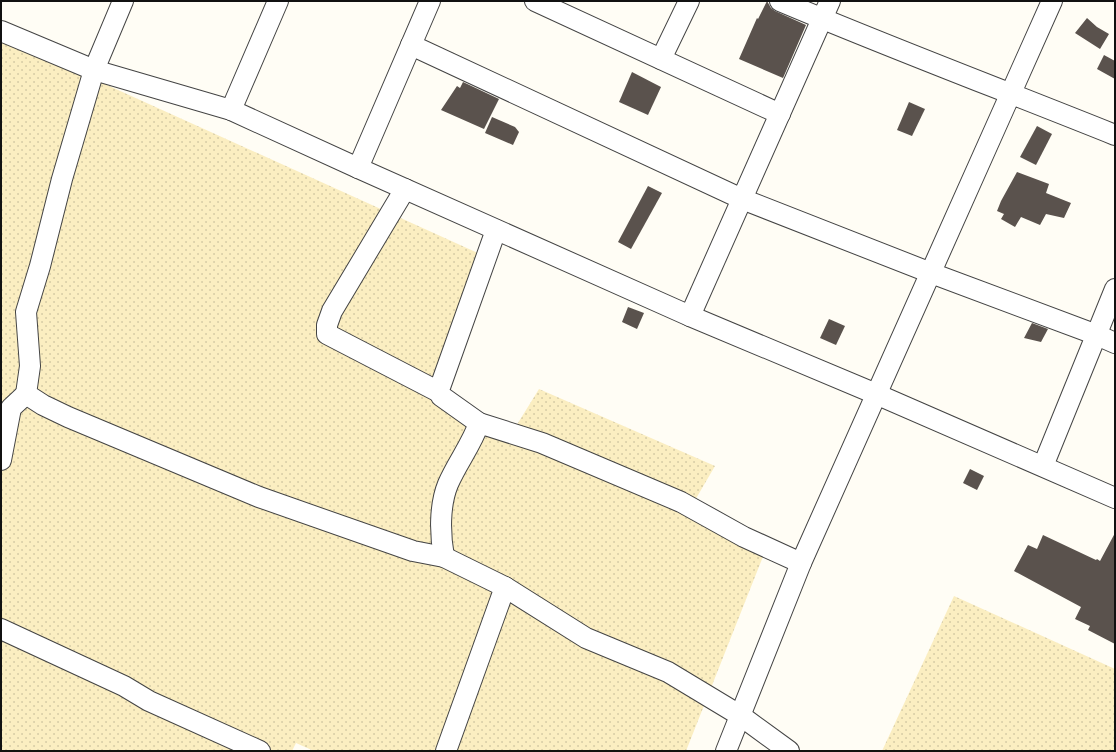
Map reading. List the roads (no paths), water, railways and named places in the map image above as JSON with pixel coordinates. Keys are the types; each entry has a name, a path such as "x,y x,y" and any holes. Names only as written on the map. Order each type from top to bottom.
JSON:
{"street":[{"path":"1,460 11,408 26,394 30,366 26,312 40,266 62,179 94,70 123,1"},
{"path":"231,110 278,1"},
{"path":"358,168 430,1"},
{"path":"535,1 780,114"},
{"path":"661,59 689,1"},
{"path":"780,1 1115,135"},
{"path":"690,316 830,1"},
{"path":"726,751 801,563 1052,1"},
{"path":"1,31 94,70 231,110 690,316 876,394 1115,498"},
{"path":"411,45 742,199 930,273 1115,343"},
{"path":"405,189 332,311 326,325 327,334 439,392 441,396 479,423 542,443 681,502 744,537 801,563"},
{"path":"439,392 496,230"},
{"path":"1043,466 1115,289"},
{"path":"26,394 42,405 68,417 259,497 413,550 444,557 505,587 586,638 668,672 741,716 788,751"},
{"path":"444,557 442,522 443,506 448,485 479,423"},
{"path":"446,751 505,587"},
{"path":"1,629 124,686 149,701 260,751"}]}
